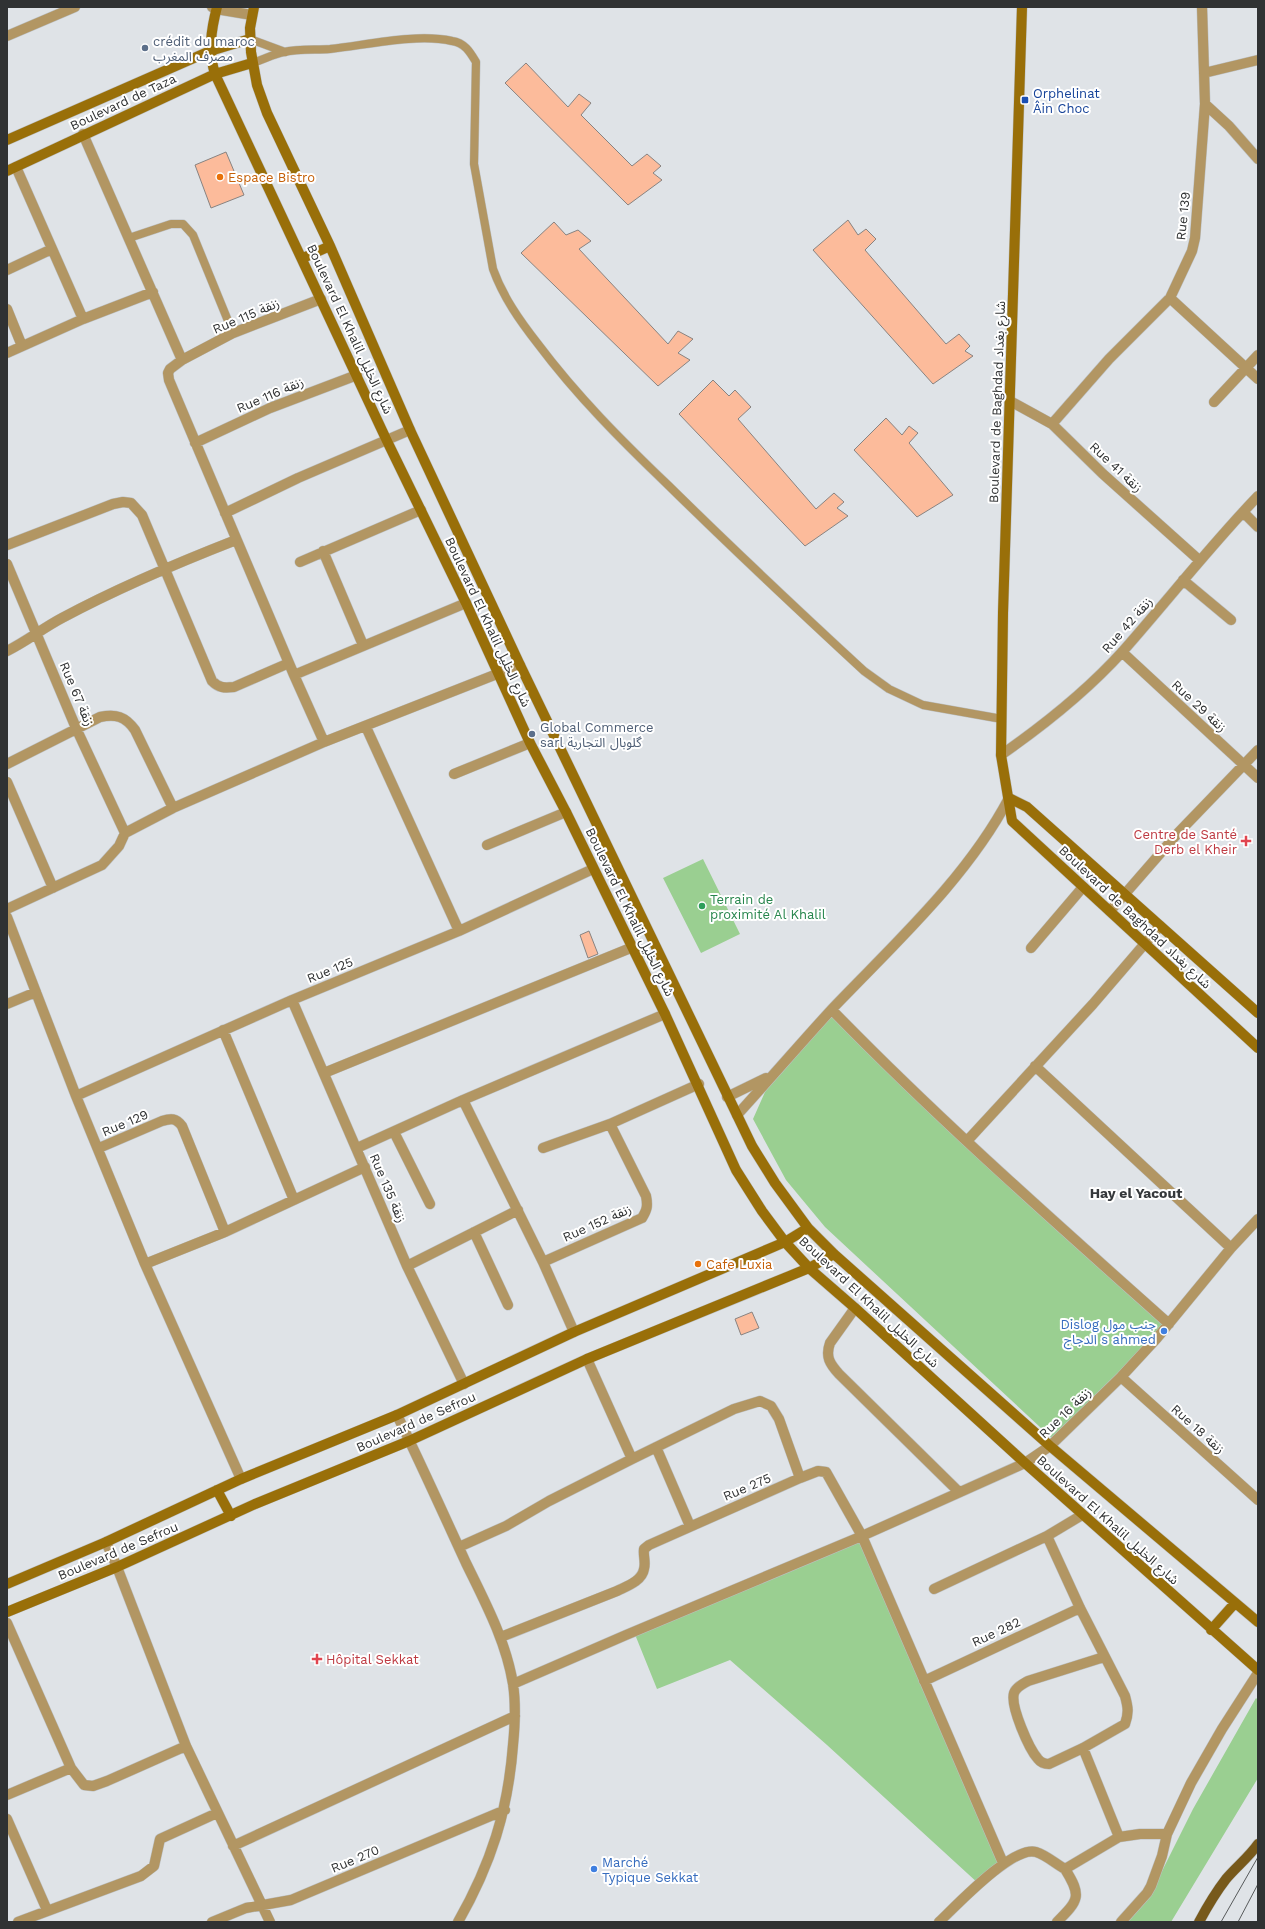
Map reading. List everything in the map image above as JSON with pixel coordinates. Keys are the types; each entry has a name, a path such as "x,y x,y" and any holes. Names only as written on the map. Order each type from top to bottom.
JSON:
{"main road":[{"path":"1199,1922 1208,1905 1227,1879 1250,1855 1258,1844"}],"street":[{"path":"7,36 75,7"},
{"name":"Boulevard de Baghdad شارع بغداد","path":"1022,7 1003,613 1001,755 1012,821 1258,1048"},
{"name":"Rue 139","path":"1052,424 1109,359 1170,298 1192,251 1195,238 1205,104 1202,7"},
{"path":"215,8 253,11"},
{"name":"Boulevard El Khalil شارع الخليل","path":"215,8 210,52 215,74 303,258 387,441 466,603 530,743 633,947 699,1084 736,1170 762,1212 785,1242 809,1268 856,1308 1082,1515 1258,1672"},
{"name":"Boulevard El Khalil شارع الخليل","path":"253,11 250,39 252,63 257,85 267,113 330,246 410,430 520,665 612,858 671,976 726,1097 737,1115 752,1146 775,1183 808,1228 834,1254 1050,1446 1258,1622"},
{"name":"Boulevard de Taza","path":"7,140 210,52 250,39"},
{"path":"1204,72 1258,60"},
{"name":"Boulevard de Taza","path":"11,169 83,134 215,74 252,63"},
{"path":"1205,104 1229,126 1258,159"},
{"path":"83,134 182,360"},
{"path":"11,169 52,249 83,319"},
{"path":"303,258 330,246"},
{"path":"7,270 52,249"},
{"path":"7,353 83,319 153,292"},
{"path":"1170,298 1258,379"},
{"name":"Rue 115 زنقة","path":"195,443 169,380 168,373 170,368 182,360 234,333 321,299"},
{"path":"7,309 22,346"},
{"path":"1214,402 1258,355"},
{"name":"Rue 116 زنقة","path":"195,443 270,408 357,374"},
{"name":"Rue 41 زنقة","path":"1010,402 1052,424 1103,474 1199,560"},
{"path":"225,513 298,478 410,430"},
{"path":"195,443 288,663 324,742"},
{"name":"Rue 42 زنقة","path":"1001,755 1045,724 1122,652 1199,560 1258,496"},
{"path":"7,545 113,504 123,502 131,503 142,515 206,670 212,681 217,686 225,688 234,686 288,663"},
{"path":"300,562 421,510"},
{"path":"1242,512 1258,527"},
{"path":"7,651 62,618 165,568 236,540"},
{"path":"323,551 363,645"},
{"name":"Rue 67 زنقة","path":"7,564 76,728 125,833"},
{"path":"1183,580 1231,620"},
{"path":"294,675 466,603"},
{"name":"Rue 29 زنقة","path":"1122,652 1258,778"},
{"path":"7,909 102,865 119,846 125,833 172,808 324,742 366,727 520,665"},
{"path":"7,764 100,717 110,715 121,716 128,720 134,730 172,808"},
{"path":"366,727 460,932"},
{"path":"454,774 530,743"},
{"path":"1110,911 1126,895 1178,833 1258,750"},
{"path":"7,782 53,888"},
{"path":"737,1115 772,1075 947,887 998,819 1009,798"},
{"name":"Boulevard de Baghdad شارع بغداد","path":"1009,798 1027,806 1258,1013"},
{"path":"487,845 566,812"},
{"name":"Rue 125","path":"76,1096 292,1000 460,932 593,869"},
{"path":"1031,948 1084,887"},
{"path":"7,917 76,1096 99,1148 145,1264 241,1480"},
{"path":"966,1141 1093,1004 1160,926"},
{"path":"324,1073 633,947"},
{"path":"7,1004 36,992"},
{"name":"Rue 135 زنقة","path":"292,1000 407,1266 464,1384"},
{"path":"832,1010 871,1051 966,1141 1169,1324"},
{"path":"357,1148 462,1100 665,1014"},
{"path":"223,1030 294,1200"},
{"path":"1035,1066 1231,1248"},
{"path":"726,1097 772,1075"},
{"path":"543,1148 610,1124 699,1084"},
{"path":"462,1100 518,1210 574,1332"},
{"name":"Rue 129","path":"99,1148 162,1121 173,1119 177,1120 182,1126 225,1232"},
{"name":"Rue 152 زنقة","path":"543,1262 642,1218 648,1206 646,1196 610,1124"},
{"path":"394,1132 430,1204"},
{"path":"145,1264 225,1232 365,1167"},
{"path":"407,1266 518,1210"},
{"name":"Rue 16 زنقة","path":"513,1684 862,1536 1025,1463 1050,1446 1121,1377 1169,1324 1231,1248 1258,1219"},
{"name":"Boulevard de Sefrou","path":"7,1584 106,1542 217,1490 396,1415 574,1332 785,1242 808,1228"},
{"path":"474,1232 508,1305"},
{"name":"Boulevard de Sefrou","path":"7,1612 117,1567 230,1516 409,1441 587,1360 809,1268 834,1254"},
{"path":"856,1308 830,1343 828,1350 829,1362 839,1374 959,1492"},
{"path":"587,1360 632,1459"},
{"name":"Rue 18 زنقة","path":"1121,1377 1255,1497"},
{"path":"459,1547 506,1526 549,1501 734,1409 760,1401 771,1406 779,1419 800,1478"},
{"path":"396,1415 501,1637 513,1684 515,1716 511,1775 505,1810 488,1862 472,1898 458,1922"},
{"path":"656,1447 690,1526"},
{"name":"Rue 275","path":"501,1637 617,1591 635,1581 642,1575 644,1569 644,1549 690,1526 800,1478 822,1470 828,1474 862,1536"},
{"path":"1255,1497 1258,1486"},
{"path":"217,1490 230,1516"},
{"path":"934,1589 1047,1536 1082,1515"},
{"path":"862,1536 1003,1863"},
{"path":"1047,1536 1104,1657 1116,1676 1125,1696 1128,1707 1128,1716 1125,1724 1083,1748 1049,1764 1040,1761 1032,1751 1016,1713 1014,1693 1028,1681 1104,1657"},
{"path":"106,1542 186,1746 270,1922"},
{"path":"1211,1630 1235,1603"},
{"name":"Rue 282","path":"924,1680 1080,1608"},
{"path":"7,1623 71,1768 84,1785 92,1786 186,1746"},
{"path":"1121,1922 1144,1897 1151,1886 1162,1856 1167,1834 1206,1755 1258,1672"},
{"path":"233,1846 515,1716"},
{"path":"1083,1748 1119,1837"},
{"path":"7,1795 71,1768"},
{"name":"Rue 270","path":"212,1922 246,1908 291,1900 505,1810"},
{"path":"18,1922 141,1876 154,1866 160,1839 217,1813"},
{"path":"7,1819 48,1910"},
{"path":"1065,1869 1119,1837 1140,1834 1167,1834"},
{"path":"938,1922 1003,1863 1023,1853 1036,1852 1065,1869 1075,1886 1075,1899 1072,1907 1057,1922"}],"lane":[{"path":"250,39 284,52"},
{"path":"252,63 284,52 331,49 409,40 439,39 453,41 463,45 470,51 476,62 474,164 493,270 498,283 520,321 562,377 620,439 704,521 864,671 889,689 923,705 1002,719"},
{"path":"129,238 172,224 183,224 193,235 234,333"}],"green space":[{"name":"Terrain de proximité Al Khalil","path":"703,859 740,934 701,953 663,878"},
{"path":"831,1013 1166,1327 1055,1441 825,1227 786,1180 753,1119 773,1074"},
{"path":"862,1537 1001,1863 979,1884 827,1745 730,1660 657,1689 634,1632"},
{"path":"1256,1698 1258,1700 1258,1778 1171,1922 1125,1922 1156,1883 1193,1809"}],"building":[{"path":"526,63 568,107 579,94 591,103 581,115 632,166 647,154 661,166 653,173 662,180 628,205 505,83"},
{"path":"226,152 244,195 211,208 195,165"},
{"path":"848,220 858,235 866,229 876,239 865,250 946,344 959,334 970,346 965,351 973,356 933,384 813,250"},
{"path":"554,222 566,235 578,230 591,241 579,249 668,344 678,331 693,339 678,353 690,360 658,386 521,253"},
{"path":"713,380 729,396 735,390 751,407 738,419 816,509 834,493 844,502 837,508 848,516 805,546 679,414"},
{"path":"886,418 902,435 909,426 918,433 909,443 953,495 917,517 854,450"},
{"path":"589,931 598,954 588,958 580,935"},
{"path":"752,1312 759,1328 741,1335 735,1319"}],"tram line":[{"path":"1221,1922 1258,1857"},
{"path":"1238,1922 1258,1884"}],"place":[{"name":"crédit du maroc مصرف المغرب","path":"145,48"},
{"name":"Orphelinat Âin Choc","path":"1025,100"},
{"name":"Espace Bistro","path":"220,177"},
{"name":"Global Commerce sarl گلوبال التجارية","path":"532,734"},
{"name":"Centre de Santé Derb el Kheir","path":"1246,841"},
{"name":"Terrain de proximité Al Khalil","path":"702,906"},
{"name":"Cafe Luxia","path":"698,1264"},
{"name":"Dislog جنب مول الدجاج s ahmed","path":"1164,1331"},
{"name":"Hôpital Sekkat","path":"317,1659"},
{"name":"Marché Typique Sekkat","path":"594,1869"}],"district":[{"name":"Hay el Yacout","path":"1136,1193"}]}
